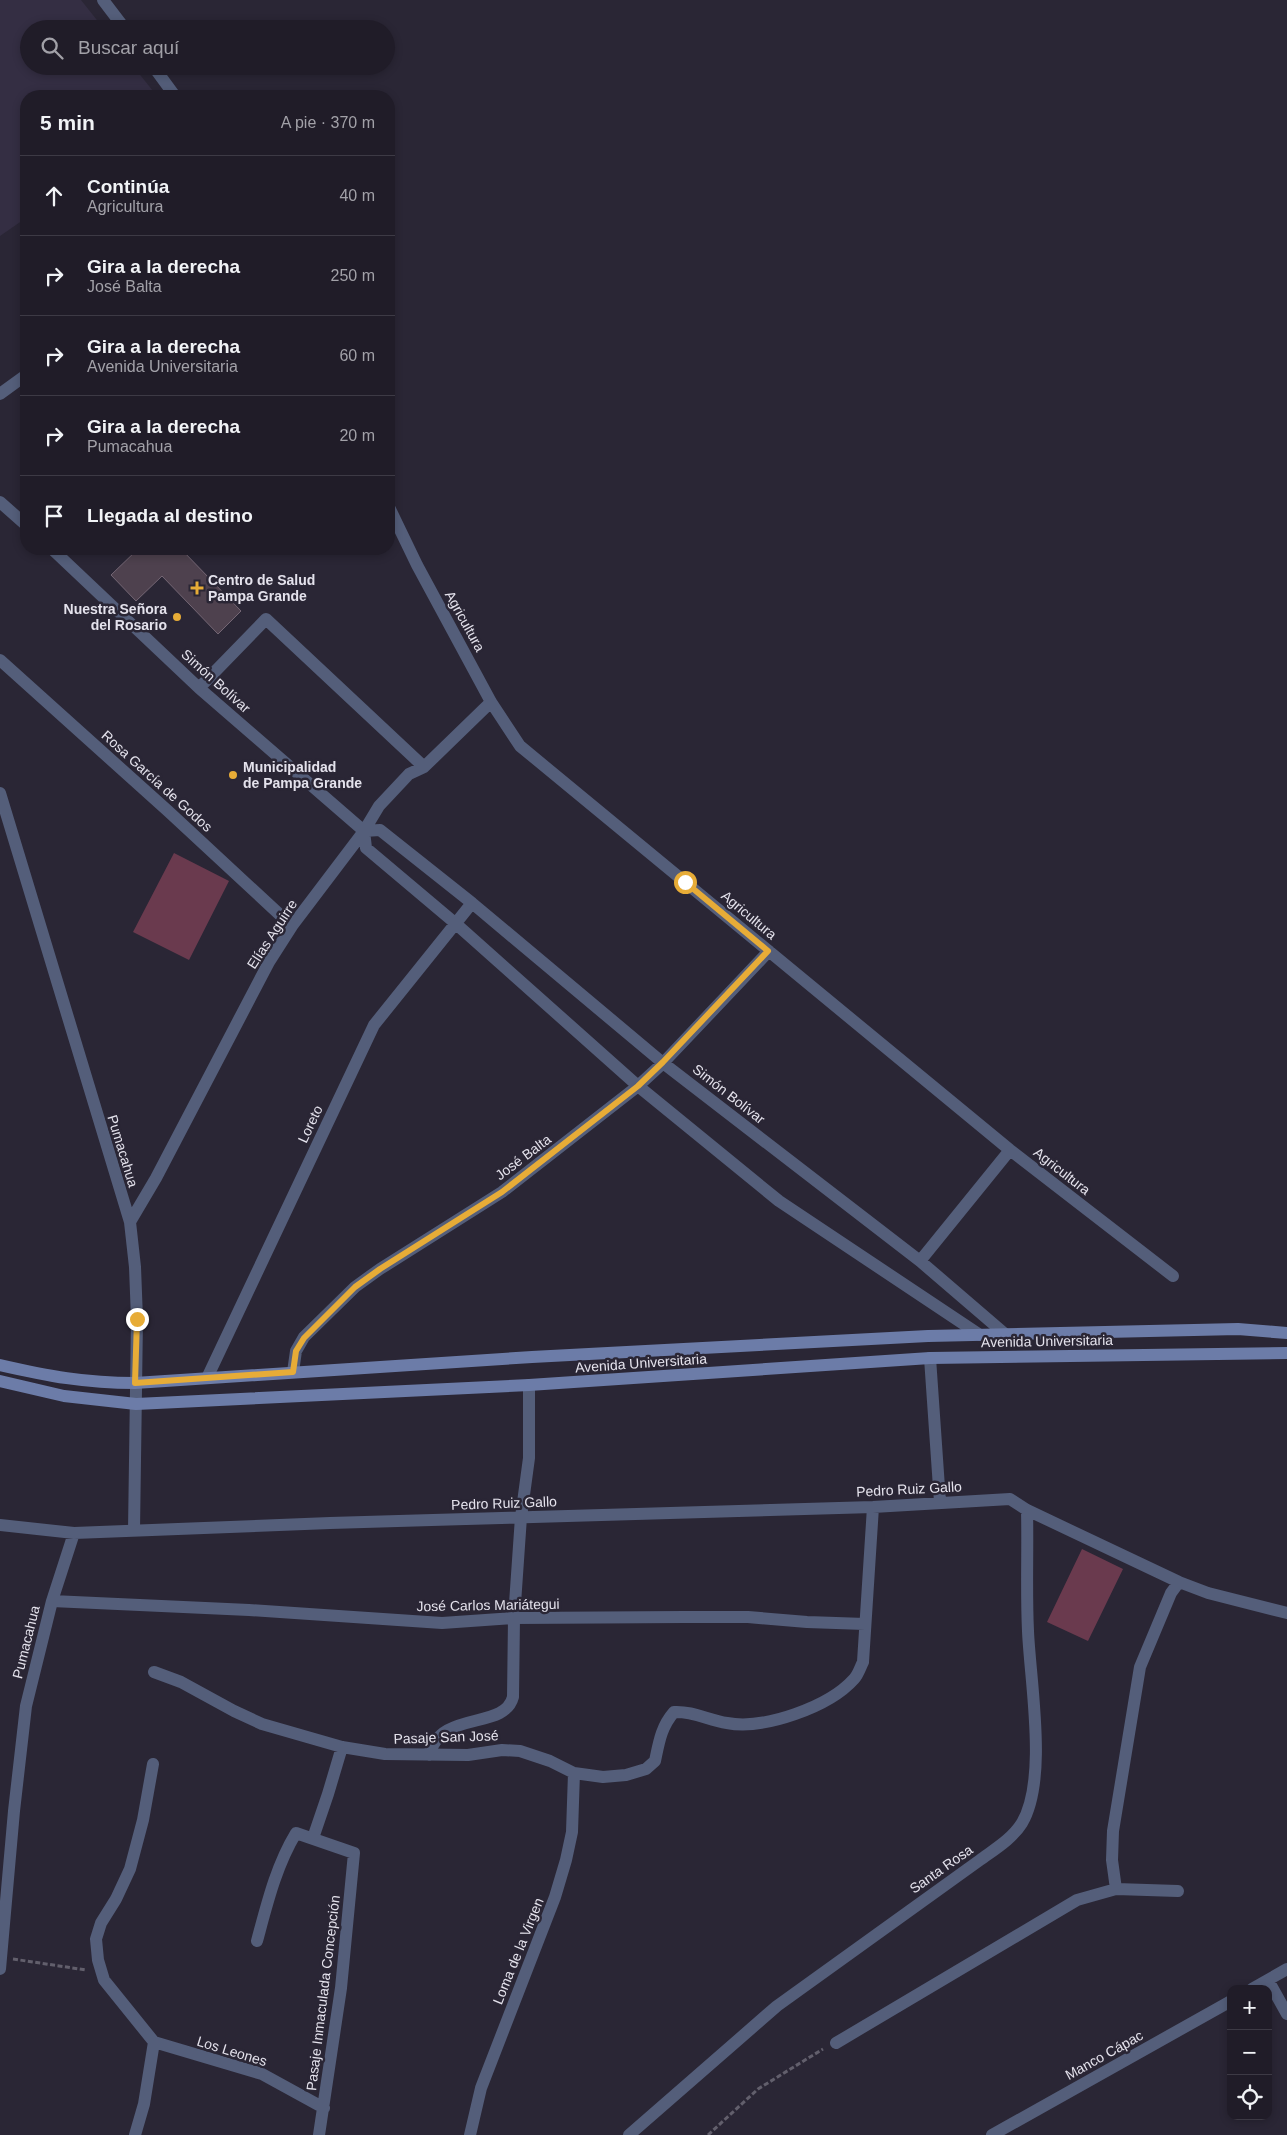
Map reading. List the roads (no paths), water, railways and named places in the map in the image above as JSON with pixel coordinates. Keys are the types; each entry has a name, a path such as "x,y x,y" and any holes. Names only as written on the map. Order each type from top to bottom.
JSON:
{"main road":[{"name":"Avenida Universitaria","path":"0,1365 70,1380 98,1383 135,1383 532,1357 980,1335 1238,1329 1287,1333"},
{"name":"Avenida Universitaria","path":"0,1381 64,1396 136,1404 529,1385 930,1358 1287,1353"}],"street":[{"path":"103,0 117,20"},
{"path":"160,75 171,90"},
{"path":"0,394 20,379"},
{"path":"0,495 11,511"},
{"path":"0,502 20,519"},
{"name":"Agricultura","path":"395,519 417,565 491,702 520,746 1010,1150 1173,1276"},
{"name":"Simón Bolívar","path":"58,555 199,688 364,831 366,848 455,923 638,1086 779,1201 980,1335"},
{"path":"199,688 266,619 424,767"},
{"name":"Rosa García de Godos","path":"0,660 168,811 292,926"},
{"name":"Elías Aguirre","path":"130,1222 156,1178 269,962 292,926 364,831 379,806 410,774 424,767 491,702"},
{"name":"Pumacahua","path":"0,793 130,1222 135,1267 137,1319 134,1531"},
{"name":"Simón Bolívar","path":"364,831 380,830 472,903 663,1062 920,1261 1005,1334"},
{"name":"Loreto","path":"207,1378 374,1024 472,903"},
{"name":"José Balta","path":"293,1372 296,1351 304,1338 355,1287 380,1269 502,1192 638,1086 768,951"},
{"path":"920,1261 1010,1150"},
{"path":"930,1358 940,1502"},
{"path":"429,1755 432,1744 440,1735 454,1726 505,1711 511,1705 514,1697 514,1618 521,1518 529,1458 529,1385"},
{"name":"Pedro Ruiz Gallo","path":"0,1525 74,1533 874,1507 1010,1499 1028,1510"},
{"path":"865,1624 874,1507"},
{"path":"1028,1510 1179,1582 1208,1593 1287,1613"},
{"name":"Santa Rosa","path":"629,2135 777,2006 1010,1838 1022,1822 1030,1804 1036,1740 1028,1631 1028,1510"},
{"name":"Pumacahua","path":"1,1963 3,1912 26,1706 52,1601 74,1533"},
{"path":"1116,1889 1112,1860 1113,1831 1140,1667 1171,1593 1179,1582"},
{"name":"José Carlos Mariátegui","path":"52,1601 250,1610 442,1624 514,1618 748,1617 865,1624"},
{"name":"Pasaje San José","path":"154,1672 181,1682 262,1724 342,1747 384,1754 468,1755 502,1750 520,1751 550,1761 574,1773 603,1777 626,1775 646,1769 656,1761 660,1734 665,1723 674,1712 686,1712 728,1724 752,1724 790,1716 822,1704 840,1693 855,1678 863,1662 865,1624"},
{"path":"257,1941 269,1896 286,1849 296,1833 313,1838 342,1747"},
{"path":"135,2135 144,2104 154,2042 104,1980 98,1960 96,1939 101,1923 116,1899 130,1869 143,1820 153,1764"},
{"name":"Loma de la Virgen","path":"470,2135 481,2088 555,1897 566,1860 572,1832 574,1773"},
{"name":"Pasaje Inmaculada Concepción","path":"313,1838 354,1853 341,1988 319,2135"},
{"path":"836,2043 1077,1900 1116,1889 1178,1891"},
{"path":"1259,1985 1287,1969"},
{"path":"1268,1980 1287,2014"},
{"name":"Manco Cápac","path":"992,2135 1227,2003"},
{"name":"Los Leones","path":"154,2042 262,2074 324,2108"}],"place":[{"name":"Centro de Salud Pampa Grande","path":"197,588"},
{"name":"Nuestra Señora del Rosario","path":"177,617"},
{"name":"Municipalidad de Pampa Grande","path":"233,775"}]}
